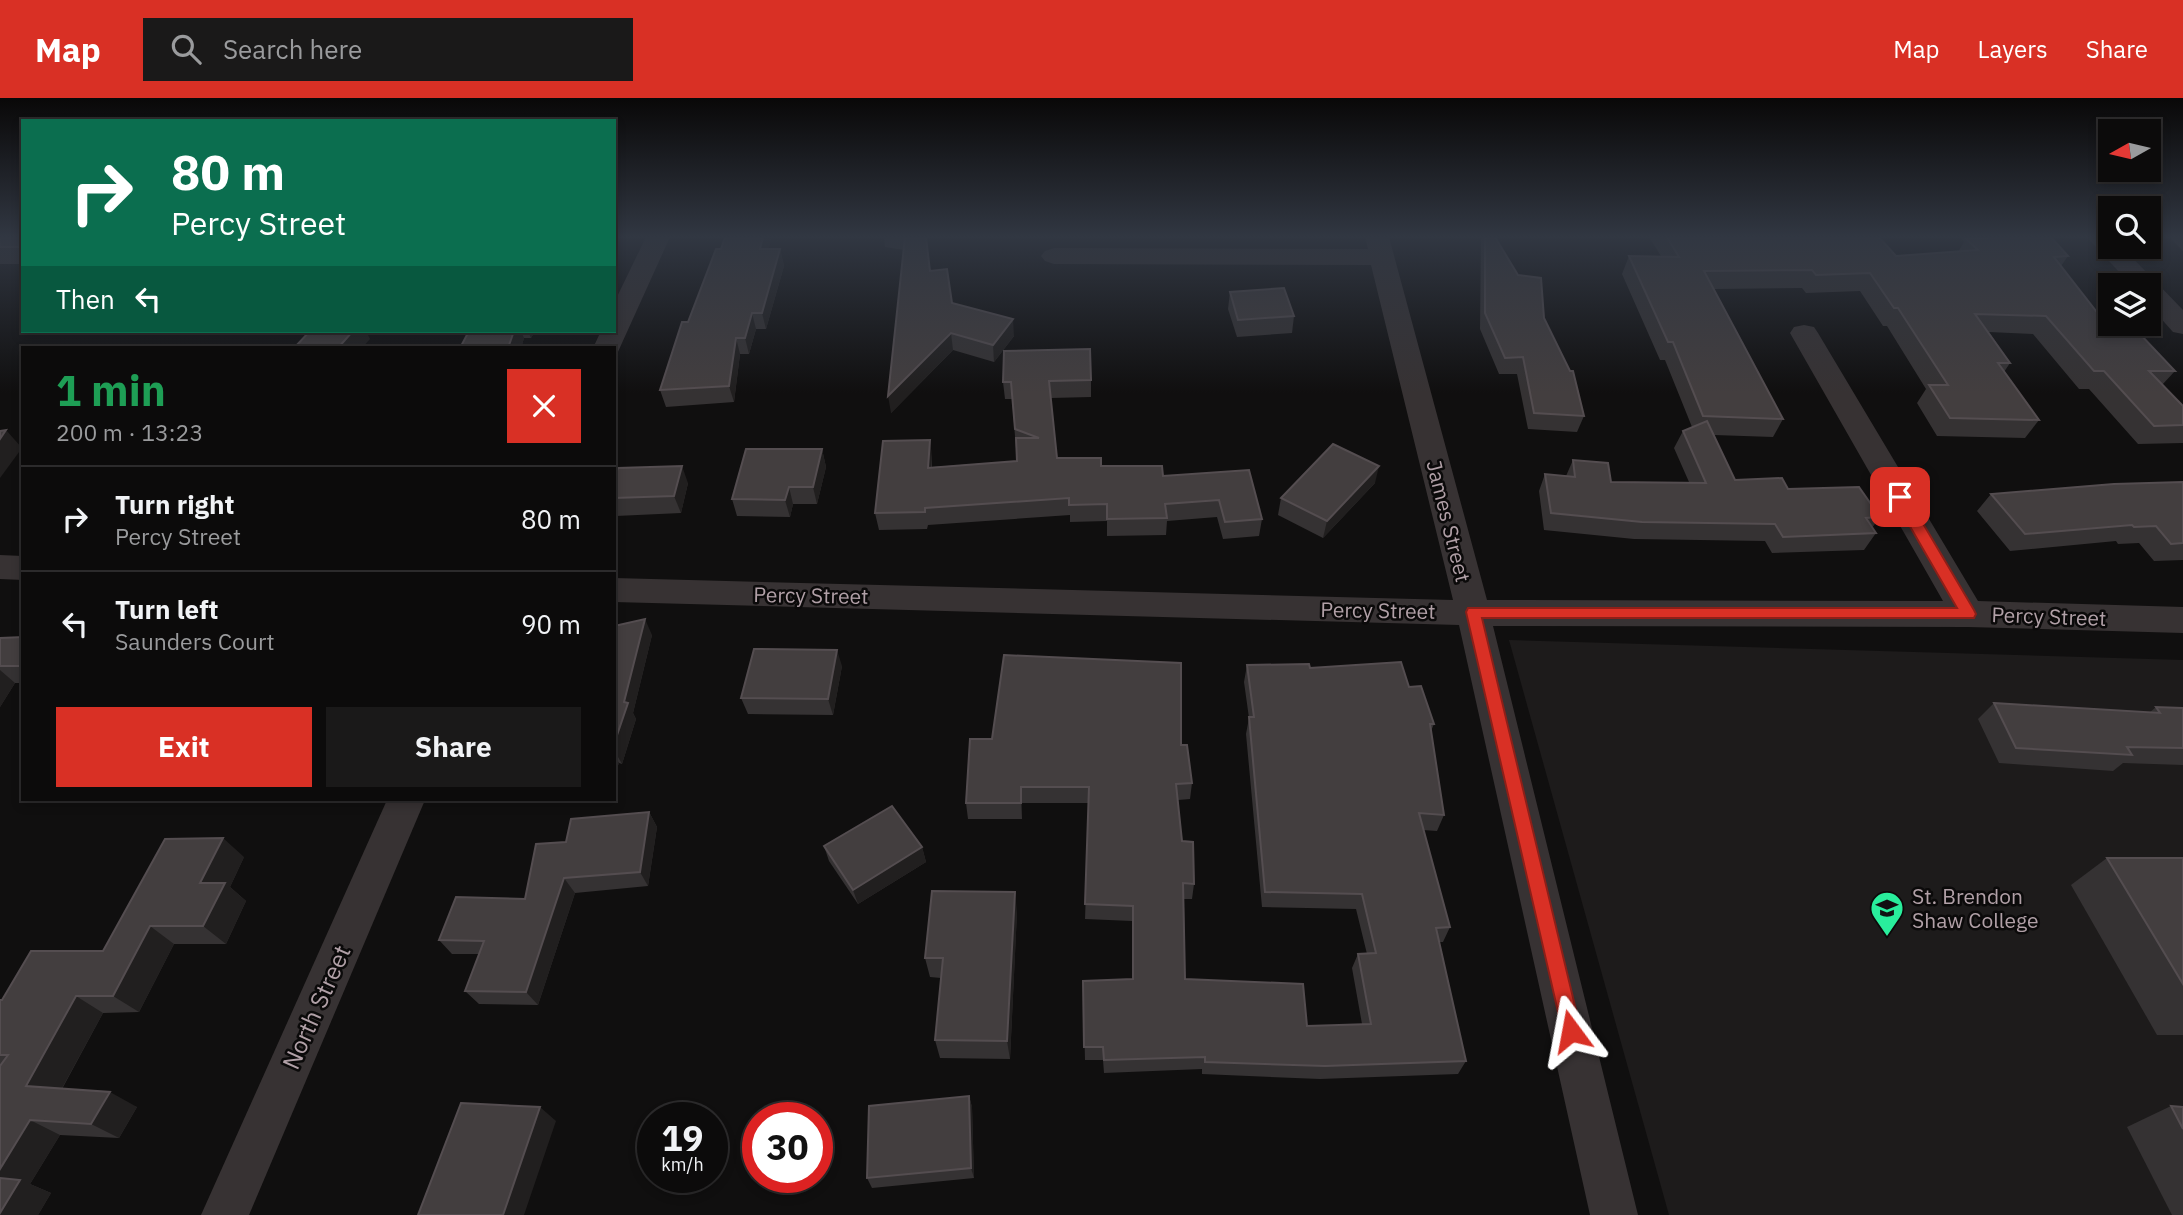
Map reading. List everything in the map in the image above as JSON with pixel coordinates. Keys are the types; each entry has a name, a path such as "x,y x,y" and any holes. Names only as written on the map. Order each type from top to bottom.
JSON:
{"street":[{"path":"616,328 634,289"},
{"name":"James Street","path":"1391,289 1473,612 1615,1215"},
{"path":"2161,302 2183,326"},
{"path":"1804,333 1968,614"},
{"path":"0,567 21,568"},
{"name":"Percy Street","path":"616,590 1473,612 1968,614 2183,621"},
{"name":"North Street","path":"225,1215 406,801"}],"shaded area":[{"name":"St. Brendon Shaw College","path":"1509,640 2183,660 2183,1215 1669,1215"}],"building":[{"path":"701,289 769,289 762,313 752,313 745,338 736,338 729,386 660,390 682,322 688,322"},
{"path":"899,289 950,289 952,303 1013,319 993,345 951,333 888,396"},
{"path":"1284,289 1294,316 1238,320 1230,292"},
{"path":"1485,289 1542,289 1544,318 1570,371 1573,371 1584,416 1534,413 1523,357 1505,358 1485,313"},
{"path":"1644,289 1714,289 1783,419 1703,416 1673,342 1668,342"},
{"path":"1881,289 2079,289 2098,313 2098,336 2142,336 2175,371 2149,371 2183,406 2183,425 2154,426 2104,371 2094,371 2046,316 1975,314 2010,363 1998,363 2039,420 1950,418 1929,385 1948,385 1898,308 1894,308"},
{"path":"308,333 351,333 340,346 296,346"},
{"path":"468,333 513,333 509,346 461,346"},
{"path":"1090,349 1091,380 1049,381 1057,458 1101,458 1101,466 1162,466 1163,476 1249,470 1262,519 1225,522 1219,500 1165,504 1167,518 1107,519 1107,504 1069,505 1069,498 925,508 925,512 875,513 883,441 930,440 928,468 1017,461 1016,438 1039,438 1015,429 1011,382 1003,382 1004,351"},
{"path":"1707,421 1735,480 1782,478 1788,489 1859,487 1880,517 1866,518 1876,533 1783,537 1775,524 1642,522 1551,513 1545,474 1575,477 1573,460 1608,463 1611,482 1706,483 1683,431"},
{"path":"1333,444 1379,466 1327,521 1281,498"},
{"path":"746,449 822,449 813,487 789,487 785,500 732,499"},
{"path":"682,466 674,496 616,498 618,468"},
{"path":"2183,482 2183,543 2171,544 2156,526 2132,525 2025,534 1991,494 2114,484"},
{"path":"645,619 624,702 628,703 616,738 616,626"},
{"path":"21,637 20,666 0,666 0,638"},
{"path":"754,649 837,650 828,699 741,698"},
{"path":"1004,655 1181,663 1181,745 1187,745 1192,783 1176,784 1182,841 1193,842 1194,884 1183,883 1185,979 1303,984 1307,1026 1371,1024 1358,954 1376,953 1362,894 1265,892 1249,717 1254,717 1247,665 1309,664 1310,668 1401,662 1409,687 1421,686 1434,724 1430,724 1444,815 1419,813 1450,927 1436,928 1466,1061 1325,1066 1205,1062 1205,1057 1104,1060 1103,1047 1084,1047 1083,981 1133,979 1133,906 1085,904 1089,787 1021,787 1021,803 966,803 970,739 992,739"},
{"path":"1994,703 2160,713 2156,707 2183,708 2183,748 2127,747 2132,755 2016,748"},
{"path":"892,806 922,847 853,890 824,846"},
{"path":"649,812 640,872 564,878 526,992 465,991 484,941 439,940 456,897 525,899 536,844 566,842 571,819"},
{"path":"223,838 200,883 225,883 203,926 150,926 113,996 76,996 26,1086 110,1092 91,1124 30,1120 0,1169 0,1066 8,1055 0,1055 0,1000 31,951 103,951 165,839"},
{"path":"2107,858 2183,858 2183,984"},
{"path":"932,891 1015,892 1007,1041 935,1040 943,958 925,958"},
{"path":"969,1096 971,1168 867,1178 869,1106"},
{"path":"461,1103 540,1107 503,1215 418,1215"},
{"path":"2171,1106 2183,1107 2183,1129"},
{"path":"0,1178 20,1180 0,1213"}],"place":[{"name":"St. Brendon Shaw College","path":"1887,938"}],"route":[{"path":"1571,1031 1473,612 1968,614 1900,497"}]}
